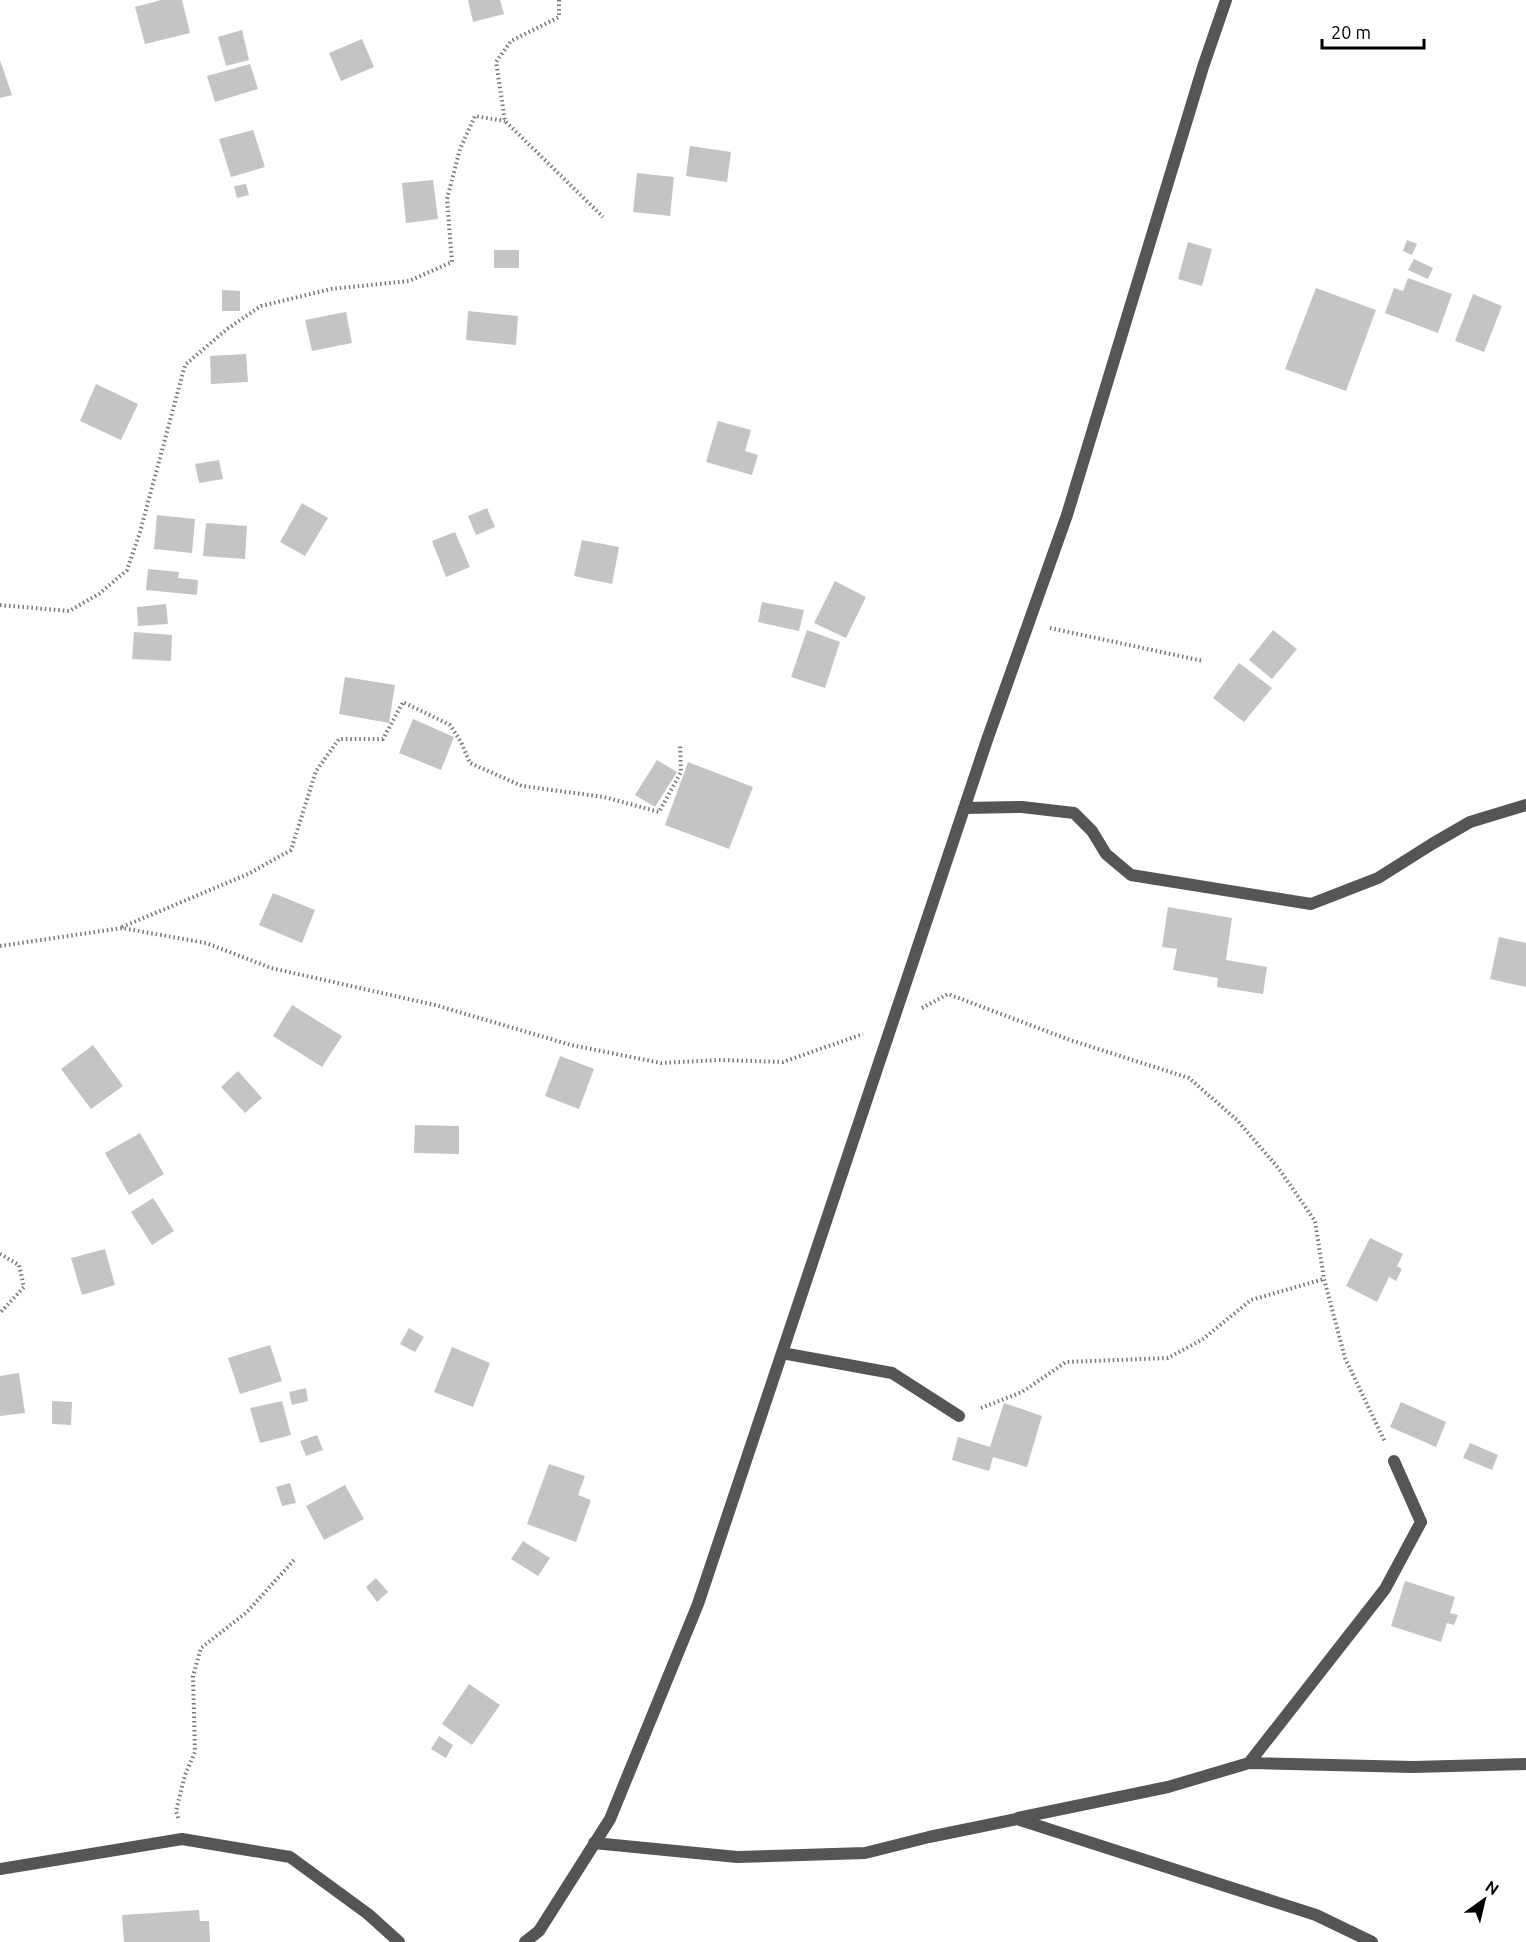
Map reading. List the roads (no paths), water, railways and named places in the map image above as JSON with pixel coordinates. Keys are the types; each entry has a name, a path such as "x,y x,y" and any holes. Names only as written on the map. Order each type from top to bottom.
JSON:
{"street":[{"path":"525,1942 539,1931 610,1819 698,1604 964,808 1067,514 1199,78 1226,0"},
{"path":"964,808 1022,807 1074,813 1092,831 1106,854 1131,875 1311,904 1378,878 1470,822 1526,805"},
{"path":"782,1353 892,1373 959,1416"},
{"path":"1249,1763 1385,1589 1420,1522 1394,1461"},
{"path":"594,1843 737,1857 865,1853 929,1837 1168,1787 1249,1763 1413,1767 1526,1764"},
{"path":"1017,1819 1316,1915 1372,1942"},
{"path":"0,1869 182,1839 290,1857 368,1914 399,1942"}]}
